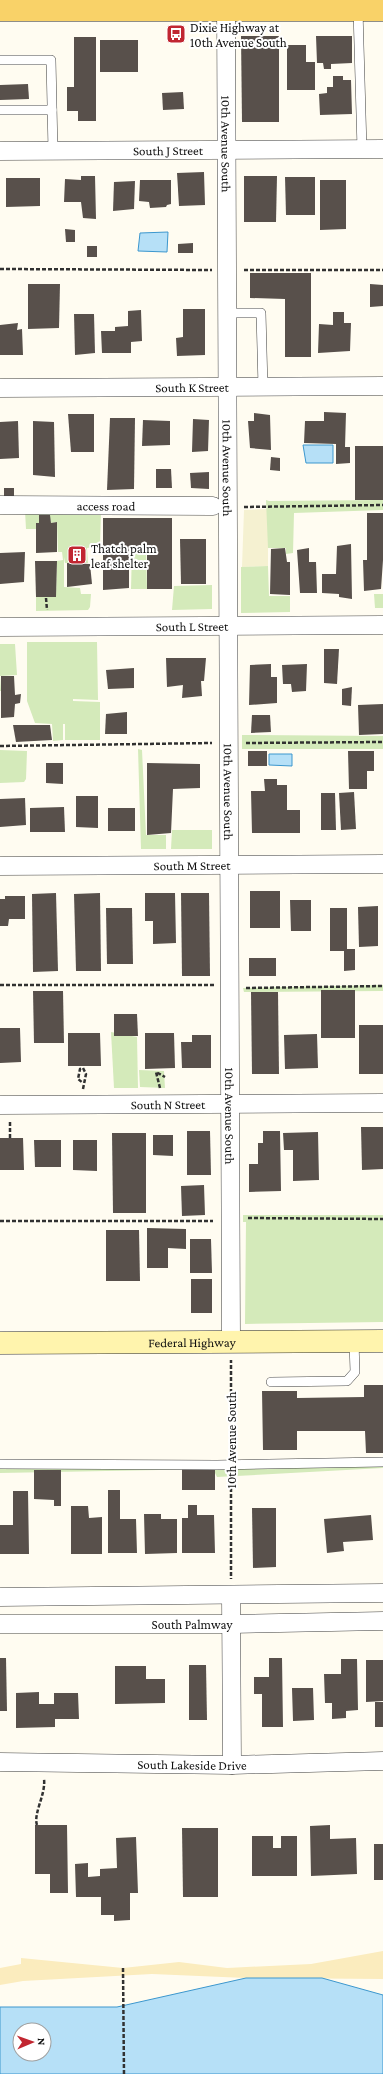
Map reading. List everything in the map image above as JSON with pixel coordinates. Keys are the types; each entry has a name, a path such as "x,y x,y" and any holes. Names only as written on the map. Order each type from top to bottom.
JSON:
{"main road":[{"path":"0,10 135,5 305,5 358,10 383,10"},
{"name":"Federal Highway","path":"0,1343 383,1341"}],"street":[{"name":"10th Avenue South","path":"226,5 225,150 231,1342"},
{"name":"South J Street","path":"0,151 383,149"},
{"name":"South K Street","path":"0,388 383,386"},
{"name":"access road","path":"0,505 213,506"},
{"name":"South L Street","path":"0,627 383,625"},
{"name":"South M Street","path":"0,866 383,864"},
{"name":"South N Street","path":"5,1111 229,1104 383,1103"},
{"path":"0,1597 231,1589 383,1593"},
{"path":"231,1589 232,1765"},
{"name":"South Palmway","path":"0,1624 231,1624 383,1621"},
{"name":"South Lakeside Drive","path":"0,1762 44,1764 232,1765 383,1761"}],"lane":[{"path":"382,0 383,5"},
{"path":"358,10 362,149"},
{"path":"0,60 51,60 53,151"},
{"path":"0,110 52,110"},
{"path":"226,313 261,313 263,387"},
{"path":"271,1382 347,1381 355,1372 354,1342"},
{"path":"0,1464 217,1465 383,1462"}],"path":[{"path":"0,269 212,270"},
{"path":"240,270 383,270"},
{"path":"242,508 383,505"},
{"path":"46,598 47,616"},
{"path":"242,743 383,742"},
{"path":"0,746 217,743"},
{"path":"0,985 216,985"},
{"path":"245,988 383,986"},
{"path":"83,1083 78,1079 80,1069 83,1068 86,1074 83,1083 83,1092"},
{"path":"160,1092 156,1072 165,1077"},
{"path":"5,1111 10,1138"},
{"path":"243,1218 383,1219"},
{"path":"0,1221 216,1221"},
{"name":"10th Avenue South","path":"231,1342 231,1589"},
{"path":"37,1825 38,1810 45,1786 44,1764"},
{"path":"123,1968 124,2074"}],"shaded area":[{"path":"268,509 268,566 242,567 244,510"}],"green space":[{"path":"266,500 383,500 383,510 294,513 293,553 286,554 286,548 268,548"},
{"path":"25,511 101,512 100,546 87,548 88,563 65,563 64,557 64,587 80,588 81,594 91,594 90,607 88,610 36,611 36,597 56,597 57,561 63,560 62,552 58,552 57,522 51,523 49,515 39,515 39,523 36,523 36,529 26,529"},
{"path":"132,549 146,549 147,589 131,589"},
{"path":"268,566 269,596 290,596 290,612 241,613 241,567"},
{"path":"212,585 212,609 172,610 174,586"},
{"path":"374,594 383,594 383,608 375,608"},
{"path":"27,642 97,642 98,700 73,699 73,701 100,702 100,740 65,740 65,724 63,724 63,740 53,741 52,724 35,723 27,701"},
{"path":"0,644 15,644 17,675 0,676"},
{"path":"242,735 383,736 383,749 242,749"},
{"path":"138,749 142,750 146,835 166,835 166,849 141,849"},
{"path":"0,750 27,751 26,779 24,782 0,783"},
{"path":"172,830 212,830 212,849 171,849"},
{"path":"383,985 383,991 244,992 243,988"},
{"path":"111,1032 137,1037 138,1088 114,1088"},
{"path":"139,1070 164,1071 165,1088 140,1087"},
{"path":"243,1215 383,1215 383,1322 245,1324 246,1222 243,1222"},
{"path":"383,1458 383,1468 217,1477 213,1469 0,1473 0,1469"}],"sand":[{"path":"383,1951 383,1979 246,1978 152,1974 23,1981 0,1985 0,1968 21,1964 21,1958 123,1968 179,1962 227,1968 311,1964"}],"water":[{"path":"168,232 167,252 138,251 140,233"},
{"path":"303,445 333,445 333,463 306,463"},
{"path":"269,754 292,754 292,766 269,765"},
{"path":"246,1978 322,1978 383,1995 383,2074 0,2074 0,2007 117,2007"}],"building":[{"path":"241,36 279,36 279,122 242,122"},
{"path":"316,36 352,36 352,63 331,64 331,69 324,69 323,63 317,63"},
{"path":"74,37 96,37 96,121 78,121 78,111 67,111 67,87 74,87"},
{"path":"100,40 138,40 138,72 100,72"},
{"path":"287,45 306,45 306,62 315,62 315,90 287,90"},
{"path":"333,76 343,76 343,80 351,80 352,114 320,115 319,94 327,93 327,87 333,87"},
{"path":"28,84 29,99 0,100 0,85"},
{"path":"183,92 184,109 163,110 162,93"},
{"path":"204,172 205,205 179,206 177,173"},
{"path":"81,176 95,176 96,219 83,218 81,202 64,202 65,179 81,180"},
{"path":"244,176 277,176 276,222 244,222"},
{"path":"285,177 315,177 315,215 286,215"},
{"path":"6,178 40,178 40,206 6,207"},
{"path":"140,180 171,180 171,204 167,205 166,207 150,208 149,202 139,201"},
{"path":"320,180 346,180 346,229 320,230"},
{"path":"135,181 134,209 113,211 114,182"},
{"path":"65,229 75,230 75,242 66,242"},
{"path":"193,243 193,253 178,253 178,244"},
{"path":"87,246 97,246 97,257 87,257"},
{"path":"250,273 311,273 311,357 285,357 285,299 250,298"},
{"path":"28,284 60,284 59,328 28,329"},
{"path":"370,284 383,285 383,306 370,307"},
{"path":"183,309 205,309 205,355 177,356 176,338 183,337"},
{"path":"141,310 142,341 131,342 131,353 102,353 101,331 115,331 115,327 128,326 128,311"},
{"path":"333,312 344,312 344,323 351,323 350,351 318,353 319,324 333,325"},
{"path":"74,314 94,314 95,353 75,355"},
{"path":"18,323 17,330 22,329 23,355 0,355 0,325"},
{"path":"324,412 346,413 345,447 350,447 350,463 336,464 336,444 304,443 305,421 324,421"},
{"path":"254,413 270,415 271,450 250,448 248,421 254,421"},
{"path":"68,414 94,414 94,452 71,452"},
{"path":"110,418 135,418 134,489 107,490"},
{"path":"193,419 209,420 208,451 192,452"},
{"path":"143,420 170,421 170,445 142,446"},
{"path":"18,421 19,458 0,459 0,422"},
{"path":"33,421 54,422 55,477 33,475"},
{"path":"355,446 383,446 383,500 355,500"},
{"path":"271,457 280,458 280,471 270,470"},
{"path":"156,469 171,469 172,488 156,488"},
{"path":"209,472 209,489 191,488 190,473"},
{"path":"4,488 14,488 14,497 4,497"},
{"path":"367,513 383,513 383,560 381,589 364,591 363,560 367,560"},
{"path":"39,515 50,515 51,523 57,522 57,552 36,553 36,523 39,523"},
{"path":"103,518 172,518 172,589 147,589 147,547 129,547 129,588 103,590"},
{"path":"180,539 206,539 206,584 181,584"},
{"path":"351,544 352,599 339,597 339,594 322,593 322,574 336,574 337,546"},
{"path":"285,548 287,562 290,562 290,595 270,594 271,549"},
{"path":"309,548 309,562 316,562 317,593 300,593 297,550"},
{"name":"Thatch palm leaf shelter","path":"69,550 86,551 86,560 68,561"},
{"path":"25,552 24,582 0,584 0,553"},
{"path":"35,561 57,561 56,597 36,597"},
{"path":"67,563 90,564 92,584 67,587"},
{"path":"324,649 339,649 337,684 324,683"},
{"path":"166,658 206,658 204,681 201,681 202,696 182,698 183,685 167,687"},
{"path":"271,664 271,677 277,677 277,703 249,705 250,665"},
{"path":"307,664 306,691 292,692 291,684 283,684 282,665"},
{"path":"134,668 134,688 108,689 106,670"},
{"path":"1,676 14,676 15,695 21,694 20,703 15,704 14,717 1,718"},
{"path":"352,687 351,706 342,705 342,689"},
{"path":"383,704 383,734 359,735 358,705"},
{"path":"127,712 127,734 105,734 106,714"},
{"path":"252,715 270,715 271,732 251,733"},
{"path":"13,725 50,725 52,740 16,742"},
{"path":"248,751 267,751 267,766 248,766"},
{"path":"348,751 374,751 374,771 367,771 367,789 349,789"},
{"path":"46,763 63,763 63,784 46,783"},
{"path":"147,763 200,764 200,788 173,789 171,833 147,835"},
{"path":"264,779 277,779 277,785 287,785 287,810 300,810 300,833 252,833 251,791 265,791"},
{"path":"354,792 356,829 341,830 339,793"},
{"path":"321,793 335,793 336,830 321,830"},
{"path":"76,796 98,796 98,828 76,827"},
{"path":"25,798 26,825 0,827 0,799"},
{"path":"64,807 65,832 30,832 30,808"},
{"path":"108,808 135,808 135,831 108,831"},
{"path":"250,891 280,891 280,928 250,928"},
{"path":"56,893 58,971 33,972 32,894"},
{"path":"100,893 101,971 76,971 74,894"},
{"path":"145,893 175,893 176,943 153,944 153,921 145,921"},
{"path":"181,893 209,893 210,976 182,976"},
{"path":"5,896 25,896 25,919 9,919 8,926 0,926 0,899 5,899"},
{"path":"290,900 311,900 311,931 291,931"},
{"path":"378,906 378,946 359,947 358,907"},
{"path":"106,908 132,908 133,964 107,964"},
{"path":"330,908 347,908 347,949 355,949 355,970 344,971 344,951 330,951"},
{"path":"249,958 276,958 276,976 249,976"},
{"path":"321,990 355,990 355,1038 321,1038"},
{"path":"33,991 63,991 64,1043 34,1043"},
{"path":"251,992 278,992 279,1074 252,1074"},
{"path":"114,1014 137,1014 138,1036 114,1036"},
{"path":"359,1025 383,1025 383,1074 359,1074"},
{"path":"0,1028 20,1028 21,1062 0,1063"},
{"path":"68,1033 100,1033 101,1066 68,1066"},
{"path":"145,1033 174,1033 175,1068 145,1069"},
{"path":"317,1034 318,1068 285,1069 284,1035"},
{"path":"192,1035 211,1035 211,1068 182,1068 181,1042 192,1042"},
{"path":"361,1127 383,1127 383,1169 362,1170"},
{"path":"187,1131 210,1131 211,1175 187,1175"},
{"path":"263,1131 280,1131 281,1191 249,1192 249,1164 258,1164 258,1143 263,1143"},
{"path":"318,1132 319,1180 293,1181 293,1150 284,1150 283,1133"},
{"path":"112,1133 146,1133 146,1213 113,1213"},
{"path":"153,1135 173,1135 173,1156 153,1155"},
{"path":"0,1138 23,1138 24,1170 0,1170"},
{"path":"34,1140 61,1140 61,1167 35,1167"},
{"path":"73,1140 97,1140 97,1171 73,1170"},
{"path":"204,1185 205,1215 182,1216 181,1186"},
{"path":"147,1228 186,1229 186,1249 168,1248 168,1268 147,1268"},
{"path":"106,1230 139,1230 140,1281 106,1281"},
{"path":"190,1239 211,1239 212,1273 190,1273"},
{"path":"191,1279 212,1279 212,1313 191,1313"},
{"path":"364,1385 383,1385 383,1453 366,1453 365,1431 297,1431 297,1450 263,1450 262,1391 297,1391 297,1398 364,1397"},
{"path":"182,1468 215,1468 215,1490 182,1490"},
{"path":"34,1470 61,1470 61,1506 54,1506 54,1500 34,1499"},
{"path":"108,1490 120,1490 120,1519 136,1519 137,1553 108,1553"},
{"path":"13,1491 28,1491 29,1554 0,1554 0,1525 13,1525"},
{"path":"188,1505 197,1505 197,1515 214,1515 215,1553 182,1553 182,1518 188,1518"},
{"path":"71,1506 88,1506 89,1518 102,1517 102,1554 71,1554"},
{"path":"252,1508 276,1508 276,1567 253,1568"},
{"path":"144,1514 161,1514 161,1519 177,1519 177,1553 145,1554"},
{"path":"371,1515 373,1540 343,1542 344,1551 327,1553 324,1519"},
{"path":"0,1658 6,1658 7,1711 0,1711"},
{"path":"269,1658 282,1658 283,1727 262,1727 262,1694 254,1694 254,1677 269,1677"},
{"path":"341,1659 357,1659 358,1710 346,1711 346,1718 332,1719 332,1703 325,1703 324,1674 341,1674"},
{"path":"366,1660 383,1660 383,1701 366,1702"},
{"path":"189,1665 206,1665 207,1720 189,1720"},
{"path":"115,1666 146,1666 146,1679 165,1679 165,1703 115,1704"},
{"path":"292,1688 313,1688 314,1720 293,1721"},
{"path":"39,1692 39,1704 54,1704 54,1693 78,1693 79,1719 55,1719 55,1727 16,1728 16,1693"},
{"path":"375,1702 383,1702 383,1727 375,1727"},
{"path":"35,1825 67,1825 68,1893 50,1893 50,1874 35,1874"},
{"path":"330,1825 330,1839 356,1838 357,1874 311,1876 310,1826"},
{"path":"182,1828 218,1828 218,1897 183,1897"},
{"path":"252,1836 273,1836 273,1848 281,1848 281,1836 297,1836 297,1876 252,1876"},
{"path":"136,1837 138,1893 130,1893 130,1920 114,1921 114,1915 101,1915 101,1897 76,1897 75,1864 88,1863 88,1877 100,1876 100,1869 117,1868 116,1838"},
{"path":"374,1844 383,1844 383,1880 374,1880"}],"place":[{"name":"Dixie Highway at 10th Avenue South","path":"176,34"},
{"name":"Thatch palm leaf shelter","path":"77,555"}]}
